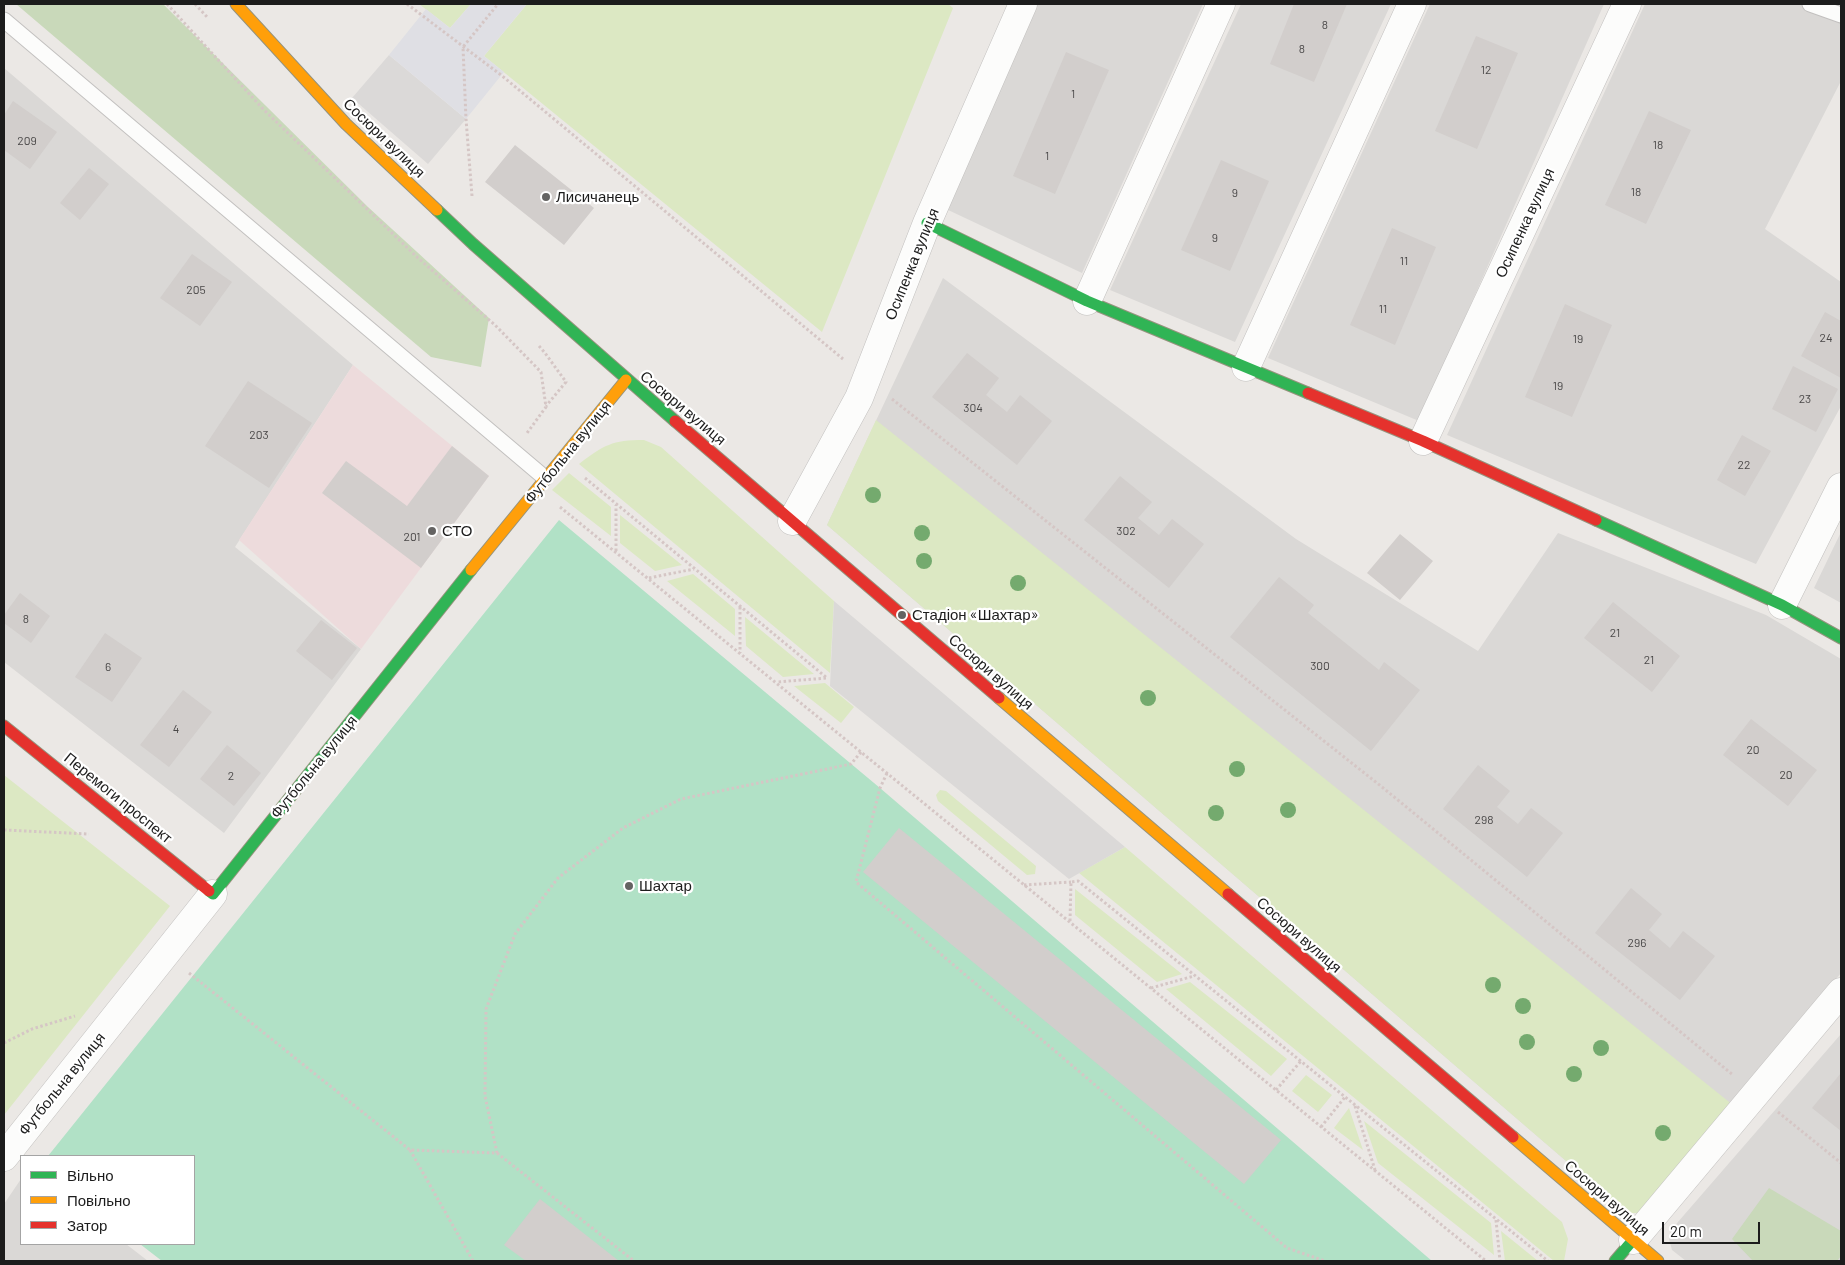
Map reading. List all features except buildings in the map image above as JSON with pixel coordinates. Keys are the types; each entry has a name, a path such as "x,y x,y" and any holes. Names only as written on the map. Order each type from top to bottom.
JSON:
{"main road":[{"name":"Сосюри вулиця","path":"236,4 346,124 473,244 626,380 1658,1261"},
{"path":"927,223 1087,301 1423,441 1782,605 1841,638"},
{"name":"Футбольна вулиця","path":"213,894 541,483 626,380"},
{"name":"Перемоги проспект","path":"4,726 213,894"},
{"path":"1615,1261 1633,1240"}],"street":[{"name":"Осипенка вулиця","path":"792,521 859,398 927,223 1024,4"},
{"path":"1087,301 1221,4"},
{"path":"1246,367 1412,4"},
{"name":"Осипенка вулиця","path":"1423,441 1626,4"},
{"path":"1782,605 1841,487"},
{"name":"Футбольна вулиця","path":"4,1157 213,894"},
{"path":"1633,1240 1841,992"}],"lane":[{"path":"1810,4 1841,15"},
{"path":"4,20 512,450 541,483"}],"path":[{"path":"168,4 264,109 418,258 495,325 541,372 546,407 512,450"},
{"path":"407,4 501,75 866,379 1382,786 1841,1163"},
{"path":"472,196 463,47 498,4"},
{"path":"561,459 827,678 776,682"},
{"path":"541,483 616,552 1486,1261"},
{"path":"616,504 616,552"},
{"path":"648,578 695,569"},
{"path":"740,607 740,654"},
{"path":"497,1152 485,1096 486,1009 515,934 558,878 623,828 681,799 851,764 862,752"},
{"path":"887,772 880,788 856,882 1287,1248 1326,1261"},
{"path":"4,830 92,834"},
{"path":"1024,885 1078,881 1548,1261"},
{"path":"1070,922 1071,882"},
{"path":"165,954 410,1150 473,1261"},
{"path":"1151,988 1195,976"},
{"path":"4,1043 32,1029 76,1016"},
{"path":"1276,1090 1301,1061"},
{"path":"1321,1127 1345,1097"},
{"path":"1355,1105 1375,1170"},
{"path":"410,1150 497,1152 634,1261"},
{"path":"1496,1219 1500,1261"}],"shaded area":[{"path":"471,4 527,4 484,56 504,72 466,119 389,55 426,9 450,28"},
{"path":"1037,4 1203,4 1082,273 946,209"},
{"path":"1241,4 1391,4 1235,342 1110,290"},
{"path":"1430,4 1604,4 1419,421 1268,358"},
{"path":"1645,4 1841,4 1841,81 1765,229 1841,282 1841,406 1756,564 1447,435"},
{"path":"389,55 466,119 428,164 352,98"},
{"path":"4,68 353,365 235,547 361,649 224,833 4,662"},
{"path":"943,278 1296,539 1478,651 1558,533 1766,615 1841,659 1841,973 1733,1105 1630,1213 1623,1210 827,525"},
{"path":"353,365 489,476 361,649 239,540"},
{"path":"1841,532 1841,603 1814,588"},
{"path":"834,601 1125,847 1069,879 830,686"},
{"path":"1841,1034 1841,1261 1686,1261 1672,1250 1669,1239 1671,1230"},
{"path":"20,1180 20,1245 127,1245 148,1261 4,1261 4,1204"}],"green space":[{"path":"16,4 163,4 368,207 489,318 481,367 431,357"},
{"path":"419,4 471,4 450,28"},
{"path":"527,4 948,4 953,8 822,332 484,56"},
{"path":"876,420 1733,1105 1638,1213 1630,1213 1623,1210 827,525"},
{"path":"644,440 661,447 834,601 830,673 579,464 595,452 609,445 624,441"},
{"path":"569,473 611,507 611,536 552,490"},
{"path":"620,515 682,565 655,571 620,543"},
{"name":"Шахтар","path":"559,520 880,788 1432,1261 162,1261 141,1245 195,1245 195,1155 49,1155"},
{"path":"693,574 735,609 735,636 667,581"},
{"path":"745,617 814,674 783,677 746,646"},
{"path":"825,683 854,707 841,723 794,686"},
{"path":"4,775 170,906 4,1115"},
{"path":"940,790 946,791 1036,866 1035,874 1027,875 938,801 936,795"},
{"path":"1125,847 1562,1222 1568,1239 1564,1261 1554,1261 1079,873"},
{"path":"1075,889 1182,974 1157,982 1075,915"},
{"path":"1190,982 1287,1059 1271,1076 1166,989"},
{"path":"1306,1075 1332,1095 1318,1112 1292,1091"},
{"path":"1349,1108 1363,1150 1334,1128"},
{"path":"1364,1121 1491,1223 1494,1255 1378,1163"},
{"path":"1769,1188 1841,1231 1841,1256 1837,1261 1753,1261 1732,1239"},
{"path":"1501,1231 1538,1261 1505,1261"}],"traffic: fast":[{"path":"437,210 473,244 675,421"},
{"path":"927,223 1087,301 1308,393"},
{"path":"1596,520 1782,605 1841,638"},
{"path":"209,891 213,894 471,570"},
{"path":"1615,1261 1633,1240"}],"traffic: slow":[{"path":"236,4 346,124 437,210"},
{"path":"471,570 626,380"},
{"path":"999,698 1228,894"},
{"path":"1513,1137 1658,1261"}],"traffic: jam":[{"path":"1308,393 1423,441 1596,520"},
{"path":"675,421 999,698"},
{"path":"4,726 209,891"},
{"path":"1228,894 1513,1137"}],"place":[{"name":"Лисичанець","path":"546,197"},
{"name":"СТО","path":"432,531"},
{"name":"Стадіон «Шахтар»","path":"902,615"},
{"name":"Шахтар","path":"629,886"}]}
